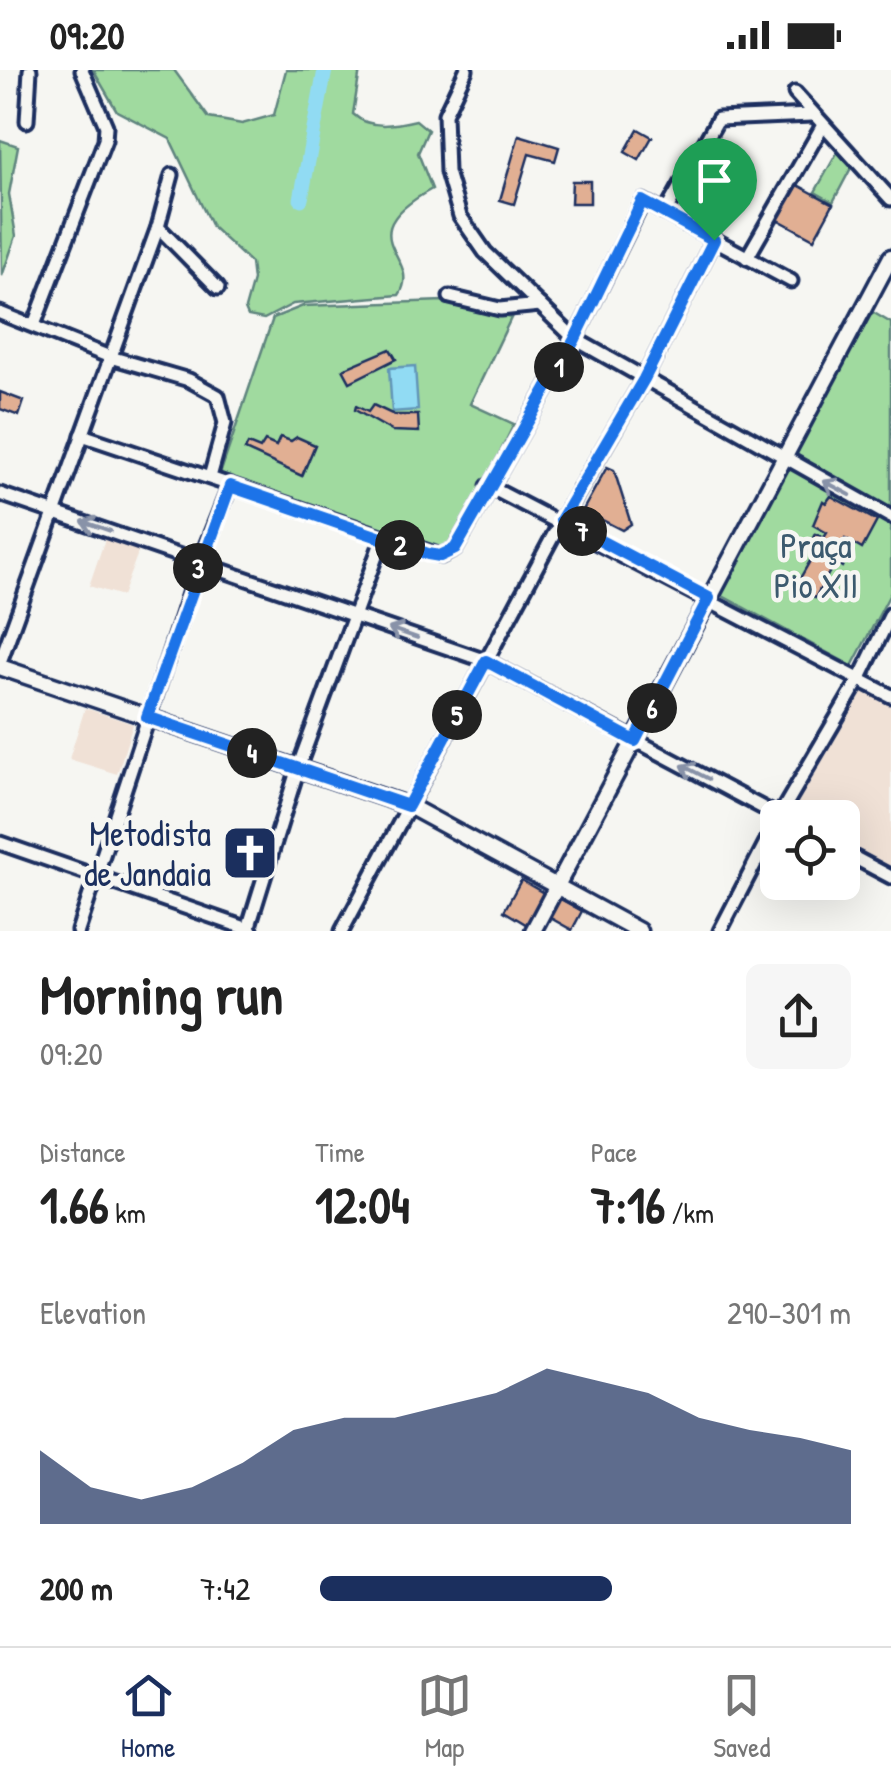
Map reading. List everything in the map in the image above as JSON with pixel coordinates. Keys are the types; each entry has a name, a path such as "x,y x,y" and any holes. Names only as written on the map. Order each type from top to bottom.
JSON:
{"street":[{"path":"28,121 30,70"},
{"path":"34,325 104,140 106,126 82,70"},
{"path":"466,70 445,114 452,195 469,232 485,252 575,339 782,460 891,518"},
{"path":"795,93 891,200"},
{"path":"664,214 718,119 812,115"},
{"path":"746,258 823,126"},
{"path":"172,174 158,227 52,511 0,665 408,806 639,931"},
{"path":"82,435 382,540 440,556 455,549 575,339 642,201 791,282"},
{"path":"158,227 218,288"},
{"path":"342,931 561,520 644,379 714,240"},
{"path":"533,931 891,257"},
{"path":"450,297 500,308 540,306"},
{"path":"0,312 110,356 189,380 218,396 225,423 210,477"},
{"path":"78,931 147,717 230,486"},
{"path":"488,486 561,520 891,696"},
{"path":"0,494 486,661 760,808"},
{"path":"0,844 251,930 298,768 351,615 382,540"},
{"path":"790,800 860,680 891,614"},
{"path":"720,931 760,854"},
{"path":"860,860 891,877"}],"shaded area":[{"path":"105,539 139,550 122,596 89,586"},
{"path":"859,687 891,704 891,869 860,852 860,800 798,800"},
{"path":"85,708 133,724 117,774 69,759"}],"green space":[{"path":"93,70 174,70 209,118 242,124 274,115 286,70 360,70 353,114 375,124 416,120 428,130 418,153 432,189 406,206 393,221 389,234 403,269 399,295 293,304 264,319 248,316 245,309 253,280 251,263 212,227 170,139 117,111"},
{"path":"0,140 18,146 9,194 16,236 2,276"},
{"path":"838,151 852,166 833,202 815,192"},
{"path":"444,301 511,318 470,404 514,424 455,545 439,552 218,480 273,318 303,306"},
{"path":"869,310 891,323 891,510 789,454"},
{"name":"Praça Pio XII","path":"787,466 891,524 891,592 852,666 719,594"}],"water":[{"path":"415,366 418,410 392,412 389,368"}],"building":[{"path":"638,129 652,137 639,160 625,152"},
{"path":"519,135 559,147 555,161 529,154 514,204 500,200"},
{"path":"572,181 590,181 590,203 571,203"},
{"path":"794,183 833,204 814,239 775,218"},
{"path":"390,349 396,359 350,382 343,369"},
{"path":"0,392 24,401 19,416 0,409"},
{"path":"373,405 394,415 418,415 419,432 392,431 355,410 356,406 368,412"},
{"path":"280,437 291,441 297,437 315,445 302,476 245,450 248,444 260,449 265,441 276,446"},
{"path":"607,467 614,470 631,524 622,530 583,510"},
{"path":"831,496 877,521 862,549 845,539 840,549 849,554 842,567 835,562 815,598 792,585 814,554 807,550 815,534 824,538 827,533 813,525 823,501 826,503"},
{"path":"521,880 547,895 529,926 504,911"},
{"path":"557,897 582,911 572,930 547,916"}],"waterway":[{"path":"301,199 325,70"}],"place":[{"name":"Metodista de Jandaia","path":"250,853"}],"route":[{"path":"642,201 714,240 644,379 561,520 709,598 635,741 486,661 408,806 147,717 230,486 428,554 440,556 455,549 575,339 642,201"}]}
